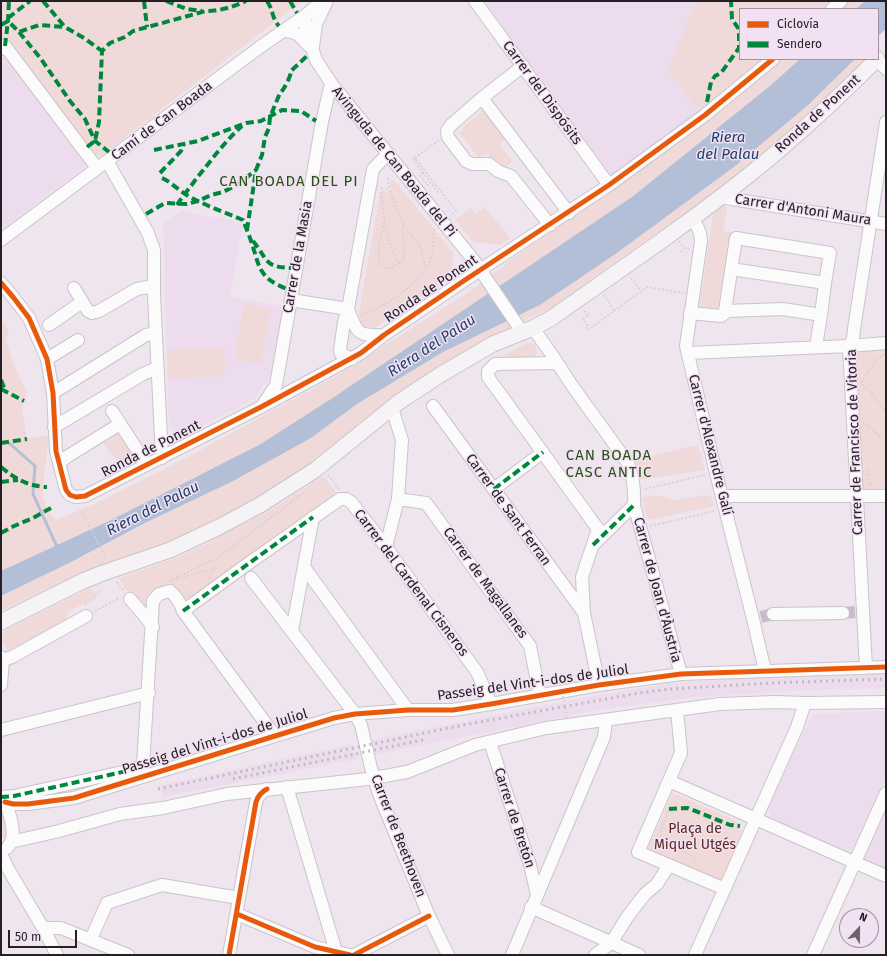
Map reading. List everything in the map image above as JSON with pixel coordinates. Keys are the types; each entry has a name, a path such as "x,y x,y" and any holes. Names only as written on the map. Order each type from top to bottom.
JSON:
{"main road":[{"name":"Ronda de Ponent","path":"879,57 886,49"},
{"name":"Ronda de Ponent","path":"1,622 83,581 170,550 235,518 284,491 315,470 392,408 427,383 466,358 492,344 528,330 556,315 692,218 800,132 834,102 876,60"}],"street":[{"name":"Camí de Can Boada","path":"1,240 281,31 306,15 322,1"},
{"path":"313,50 316,24 327,1"},
{"name":"Carrer del Dispósits","path":"475,1 609,185"},
{"path":"833,8 841,1"},
{"path":"313,50 304,22 306,15 312,16 316,24"},
{"path":"281,31 291,31 298,34 313,50"},
{"path":"1,49 6,46 97,168"},
{"name":"Avinguda de Can Boada del Pi","path":"313,50 316,60 331,83 481,270"},
{"name":"Ronda de Ponent","path":"58,463 66,490 70,495 76,497 85,496 261,407 356,356 384,335 609,185 705,115 772,60"},
{"path":"878,60 886,69"},
{"path":"523,66 482,98 450,126 447,131 448,137 466,161 472,164 489,164 498,171 512,176 550,225"},
{"name":"Carrer de la Masia","path":"261,407 276,385 322,122 331,83"},
{"path":"482,98 569,213"},
{"name":"Carrer de Francisco de Vitoria","path":"866,668 860,613 858,495 849,346 853,339 886,122"},
{"path":"352,313 344,322 340,350 341,354 356,356 362,340 360,333 352,322 352,313 373,169 388,154"},
{"path":"107,161 148,233 154,250 157,368 162,458"},
{"name":"Carrer d'Antoni Maura","path":"720,197 886,224"},
{"name":"Carrer d'Alexandre Galí","path":"692,218 698,227 701,241 686,346 716,473 757,618 765,671"},
{"path":"690,314 721,316 724,314 736,238 830,253 816,347"},
{"path":"731,269 825,283"},
{"path":"481,270 513,319 528,330"},
{"path":"1,283 14,297 29,318 47,359 53,393 54,427 58,463 120,424"},
{"path":"74,288 88,311 92,312 98,311 137,289 154,286"},
{"path":"291,300 352,313"},
{"path":"49,325 82,302"},
{"path":"725,311 783,309 821,315"},
{"name":"Carrer de Joan d'Àustria","path":"528,330 557,363 628,463 633,476 635,491 634,505 681,674"},
{"path":"53,393 146,335 156,333"},
{"path":"360,333 367,336 384,335"},
{"path":"47,359 78,340"},
{"path":"688,353 886,343"},
{"path":"557,363 495,364 491,366 488,371 488,377 598,529 582,577 584,613 599,685"},
{"path":"54,427 143,374 157,368"},
{"path":"276,385 279,394 283,395"},
{"name":"Carrer de Sant Ferran","path":"432,406 584,613"},
{"path":"386,547 398,499 402,440 392,408"},
{"path":"112,411 147,465"},
{"path":"494,490 543,452"},
{"path":"724,502 858,495 886,496"},
{"name":"Carrer del Cardenal Cisneros","path":"313,517 340,499 346,499 351,502 386,547 477,672 491,704"},
{"name":"Carrer de Magallanes","path":"398,499 426,503 526,640 530,646 540,696"},
{"name":"Carrer de Joan d'Àustria","path":"593,545 634,505"},
{"path":"292,631 313,517"},
{"path":"183,611 313,517"},
{"path":"304,567 408,710"},
{"name":"Carrer de Beethoven","path":"251,578 355,714 361,725 380,794 429,916 448,955"},
{"path":"142,771 149,692 153,601 159,594 164,592 170,591 180,601 183,611 275,736"},
{"path":"125,597 143,614 152,627"},
{"path":"1,685 2,658 12,657 87,611"},
{"path":"773,614 843,613"},
{"name":"Passeig del Vint-i-dos de Juliol","path":"2,799 120,773 142,771 275,736 334,718 355,714 408,710 453,710 599,685 681,674 886,667"},
{"path":"1,730 149,692"},
{"path":"11,842 59,831 120,814 163,808 227,794 376,778 408,772 455,753 490,742 546,728 583,722 720,704 775,702 886,702"},
{"path":"695,955 797,727 804,703"},
{"path":"677,710 682,753 638,852 725,889"},
{"path":"512,955 536,895 604,737 606,720"},
{"name":"Carrer de Bretón","path":"490,742 530,865 536,895"},
{"path":"669,781 886,876"},
{"path":"287,787 336,954"},
{"path":"229,955 256,802 258,796 267,789"},
{"path":"813,955 886,792"},
{"path":"2,799 8,808 12,830 11,842 7,848 1,851 2,856 57,955"},
{"path":"530,865 541,868 550,862"},
{"path":"595,955 611,942 637,905 657,884 669,865"},
{"path":"91,939 107,903 162,885 239,898"},
{"path":"531,907 639,955"},
{"path":"237,914 315,948 336,954 350,955"},
{"path":"354,955 429,916"},
{"path":"43,928 61,928 128,955"}],"path":[{"path":"415,158 441,138"},
{"path":"415,158 413,160 439,194"},
{"path":"415,158 456,211 450,216"},
{"path":"423,173 420,175 428,185 425,187"},
{"path":"388,178 389,189 403,224 420,246 426,268"},
{"path":"379,188 389,189"},
{"path":"381,192 384,222 390,246 398,263"},
{"path":"434,198 439,194 443,194"},
{"path":"384,222 378,252 379,260 382,266 388,269 404,257 403,224"},
{"path":"352,313 366,313 407,289 421,277 429,263 432,253 434,226"},
{"path":"678,240 684,248 681,252"},
{"path":"629,275 641,291"},
{"path":"581,308 588,315 583,319 588,326 586,328 588,330 647,287 686,293"},
{"path":"603,293 614,311"},
{"path":"886,352 876,360 862,382 886,413"},
{"path":"861,420 886,441"},
{"path":"635,491 716,473"},
{"path":"327,474 342,494"},
{"path":"204,584 216,568 168,581 231,548 306,491"},
{"path":"641,529 724,502"},
{"path":"82,511 107,561"},
{"path":"87,611 125,597 113,577"},
{"path":"87,611 101,590"},
{"path":"563,696 567,719"},
{"path":"666,802 669,809 661,831 661,839 668,845 693,856 696,862 693,870"}],"shaded area":[{"path":"485,1 696,1 668,69 707,120 619,185 557,104"},
{"path":"5,56 86,166 1,230 1,58"},
{"path":"182,211 243,223 230,297 283,306 270,377 254,399 184,435 169,426 163,222"},
{"path":"886,673 886,688 792,691 688,698 590,711 375,754 371,740 576,699 670,683 744,678"},
{"path":"886,711 886,776 850,853 773,821 768,807 813,714"},
{"path":"354,744 357,759 163,797 161,785"},
{"path":"886,808 886,869 862,859"}],"green space":[{"path":"1,1 302,1 102,155 97,156 93,154 7,37 1,41"},
{"path":"696,1 865,1 857,8 739,8 739,60 799,60 771,85 632,197 331,399 259,445 109,521 1,571 1,319 9,330 6,341 14,366 27,392 22,409 27,438 49,435 43,496 48,512 56,520 92,505 182,460 338,375 472,290 516,256 619,185 707,120 692,103 668,69"},
{"path":"854,60 865,60 779,143 714,193 547,310 500,333 304,470 211,523 138,556 95,567 1,611 1,596 71,562 311,438 357,404 443,352 540,305 614,255 734,167 807,106"},
{"path":"485,109 507,138 499,144 513,161 502,170 487,154 478,157 460,134 464,126"},
{"path":"391,180 396,182 454,254 451,276 376,327 368,327 361,323 359,313 380,192 382,192 382,190 388,192 391,191"},
{"path":"722,206 727,207 723,231 736,233 720,311 699,308 713,214"},
{"path":"485,207 510,238 500,245 473,242 455,220 471,208 476,214"},
{"path":"244,304 271,309 261,364 234,359"},
{"path":"527,343 532,343 536,346 537,354 534,357 495,360"},
{"path":"886,345 886,490 861,491 854,349"},
{"path":"224,348 225,376 168,379 167,349"},
{"path":"119,430 138,459 123,468 102,442"},
{"path":"698,445 705,470 637,480 631,461"},
{"path":"321,477 324,477 338,495 189,604 185,598 169,587 149,613 125,589 119,578 184,555 279,505"},
{"path":"710,495 714,506 648,520 642,497 660,496 674,500"},
{"path":"91,588 93,593 99,590 97,594 82,605 69,611 65,621 8,651 2,640 4,631"},
{"name":"Plaça de Miquel Utgés","path":"673,793 735,820 742,832 722,881 647,850"},
{"path":"1,804 8,837 1,838"}],"water":[{"path":"865,1 886,1 886,29 879,35 879,8 857,8"},
{"name":"Riera del Palau","path":"799,60 854,60 807,106 734,167 614,255 540,305 443,352 357,404 311,438 233,481 145,523 71,562 1,596 1,571 109,521 259,445 331,399 632,197 771,85"}],"waterway":[{"path":"8,442 35,466 33,494 58,549"}],"tunnel":[{"path":"843,613 856,612"},
{"path":"761,617 773,614"}],"railway":[{"path":"158,789 463,725 639,693 671,689 771,683 886,679"},
{"path":"233,779 423,740"}],"marked path":[{"path":"5,46 9,1"},
{"path":"8,18 30,1"},
{"path":"43,1 65,27 102,51"},
{"path":"144,1 147,27"},
{"path":"166,1 187,9 202,11"},
{"path":"87,147 95,141 99,122 102,51 110,43 125,37 133,31 206,11 226,8 246,1"},
{"path":"267,1 279,26"},
{"path":"290,1 297,13"},
{"path":"707,102 711,82 715,76 721,73 739,48 738,28 732,19 731,1"},
{"path":"1,25 8,21 19,32 39,25 65,27"},
{"path":"19,32 41,59 70,101 85,119 95,141 109,152"},
{"path":"247,230 256,170 262,155 265,137 269,128 270,117 280,93 289,79 291,71 307,56"},
{"path":"154,150 198,141 246,123 261,121 282,110 301,111 316,121"},
{"path":"177,205 229,138 242,126"},
{"path":"160,173 181,151 184,144"},
{"path":"146,214 165,203 187,204 223,192 237,185 256,170"},
{"path":"162,178 192,198 243,220 258,263 264,275 287,289"},
{"path":"253,241 267,261 271,264 291,268"},
{"path":"1,380 5,390"},
{"path":"1,389 24,401"},
{"path":"1,443 27,439"},
{"path":"494,489 543,452"},
{"path":"1,467 22,481 33,485 47,487"},
{"path":"1,482 18,480"},
{"path":"593,545 634,505"},
{"path":"1,533 51,508"},
{"path":"183,611 313,517"},
{"path":"1,797 14,796 127,771 143,766"},
{"path":"669,809 688,808 730,825 740,826"}],"cycle path":[{"path":"1,283 29,318 47,359 53,393 56,451 66,490 70,495 76,497 85,496 261,407 361,353 384,335 465,280 609,185 705,115 772,60"},
{"path":"5,802 13,804 28,804 74,798 334,718 355,714 408,710 453,710 599,685 681,674 886,667"},
{"path":"229,955 256,802 260,794 267,789"},
{"path":"237,914 315,947 350,955"},
{"path":"354,955 429,916"}],"district":[{"name":"CAN BOADA DEL PI","path":"289,182"},
{"name":"CAN BOADA CASC ANTIC","path":"609,464"}]}
